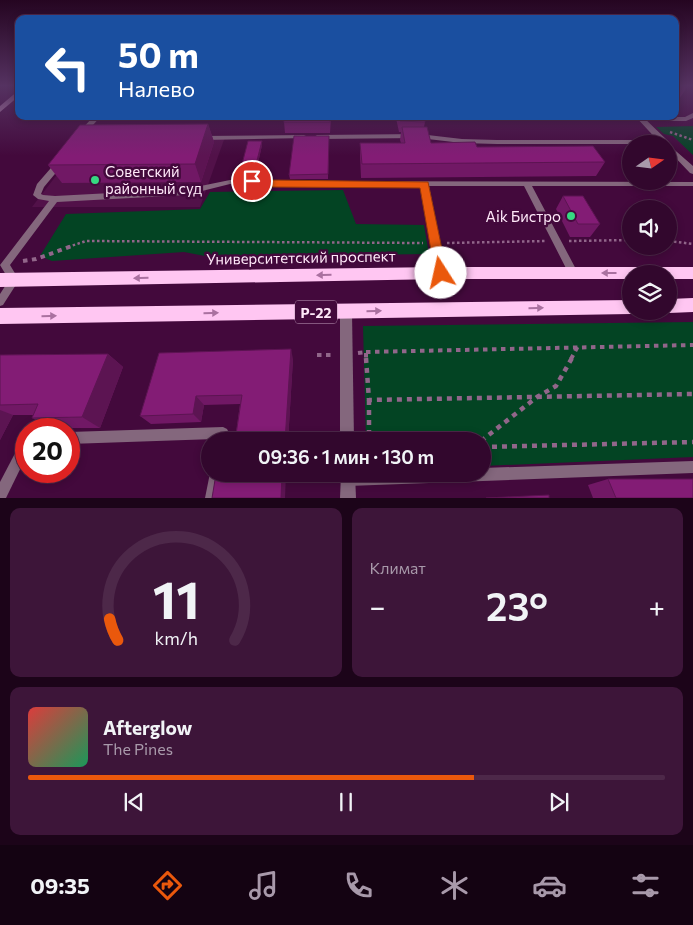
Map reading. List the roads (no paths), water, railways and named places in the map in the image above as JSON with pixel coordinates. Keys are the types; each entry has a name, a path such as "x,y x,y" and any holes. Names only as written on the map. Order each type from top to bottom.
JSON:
{"highway":[{"name":"Университетский проспект","path":"6,275 693,273"},
{"path":"677,306 693,305"},
{"name":"Р-22","path":"0,316 622,306"}],"street":[{"path":"85,138 82,133 94,120"},
{"path":"641,120 657,135"},
{"path":"678,156 693,171"},
{"path":"346,312 347,432"},
{"path":"348,482 348,498"}],"lane":[{"path":"679,119 686,119 693,115"},
{"path":"194,138 419,136 478,142 622,144"},
{"path":"76,144 85,138"},
{"path":"64,158 40,186 37,195 55,199 186,192 212,185 252,181 270,183 693,184"},
{"path":"425,184 441,273"},
{"path":"527,184 573,273"},
{"path":"0,302 6,275 55,199"},
{"path":"80,438 201,434"},
{"path":"0,496 15,466"},
{"path":"491,472 693,467"},
{"path":"212,498 215,482"}],"place":[{"name":"Советский районный суд","path":"95,180"},
{"name":"Aik Бистро","path":"571,216"}]}
